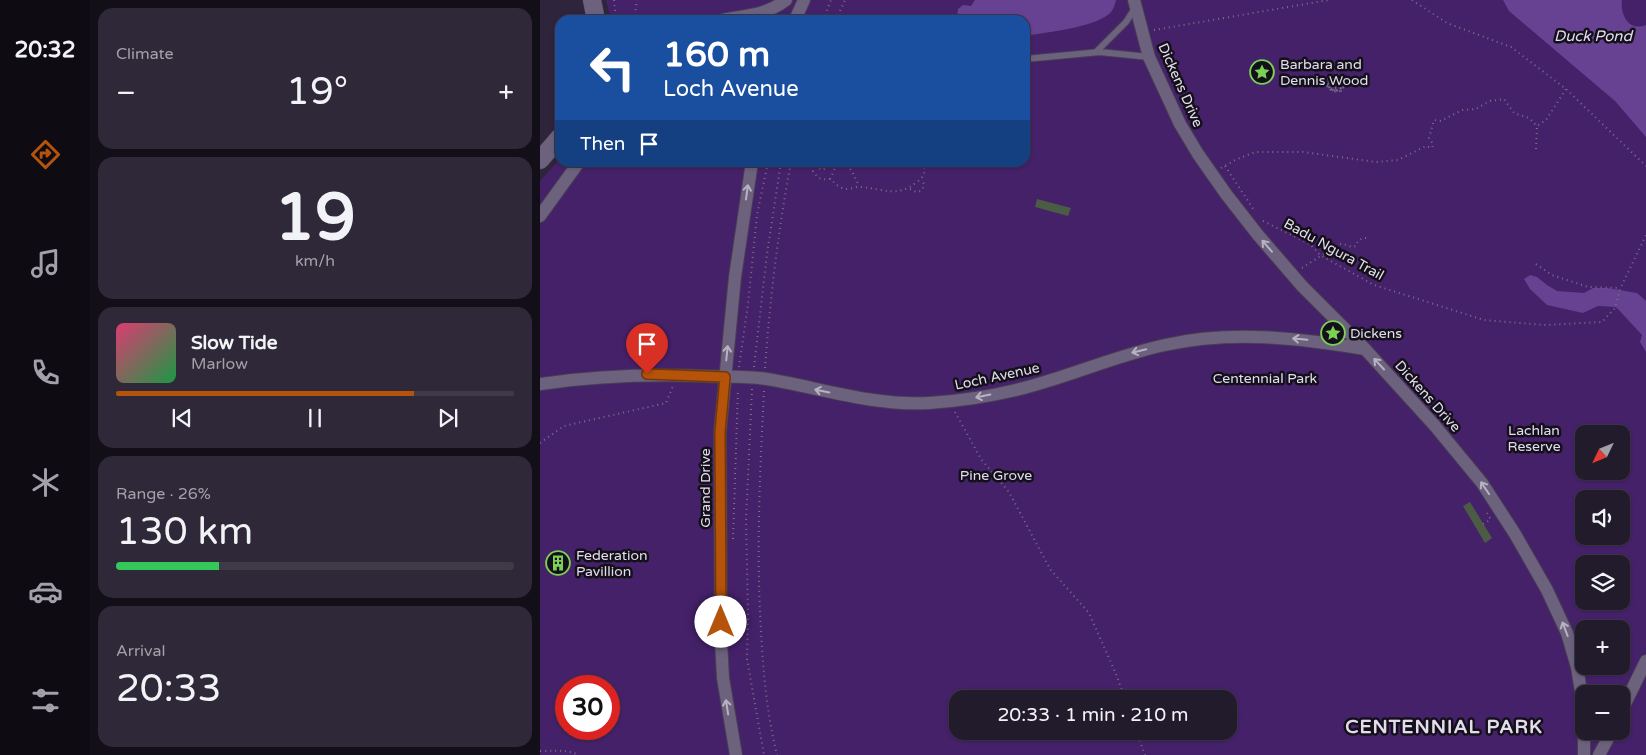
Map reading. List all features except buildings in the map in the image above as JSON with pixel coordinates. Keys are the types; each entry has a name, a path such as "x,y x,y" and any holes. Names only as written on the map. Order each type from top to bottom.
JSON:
{"main road":[{"path":"592,0 595,15"},
{"path":"540,160 555,144"}],"street":[{"path":"754,15 769,11 786,0"},
{"path":"797,15 804,0"},
{"name":"Dickens Drive","path":"1135,3 1149,57 1180,124 1198,154 1244,218 1293,275 1460,454 1482,483 1515,534 1547,590 1567,633 1580,685"},
{"path":"540,216 575,167"},
{"name":"Grand Drive","path":"736,755 722,678 720,432 734,277 751,167"},
{"name":"Loch Avenue","path":"540,384 566,380 647,374 759,378 877,401 910,403 970,399 1016,390 1127,354 1204,338 1238,336 1274,337 1313,340 1365,350"},
{"path":"1630,694 1646,661"},
{"path":"1584,740 1584,755"},
{"path":"1599,755 1607,740"}],"lane":[{"path":"1096,52 1126,22 1135,3"},
{"path":"1030,59 1096,52 1149,57"}],"path":[{"path":"614,0 616,15"},
{"path":"635,15 637,0"},
{"path":"825,15 832,0"},
{"path":"838,15 844,0"},
{"path":"1142,32 1329,0"},
{"path":"1412,0 1446,23 1511,47 1566,89 1646,166"},
{"path":"1327,86 1330,84 1331,79 1334,76 1330,80 1330,84 1334,83 1335,80 1340,82 1335,80 1332,83 1334,79 1331,83 1332,79 1337,78 1340,80 1341,81 1338,78 1335,78 1340,80 1340,83 1339,86 1338,87 1340,84 1340,82 1338,86 1333,85 1337,87 1332,85 1335,88 1339,87 1341,82 1341,86 1338,88 1340,88 1342,85 1342,81 1340,78 1334,76 1338,76 1343,80 1338,76 1334,76 1330,79 1328,84 1330,78 1333,75 1331,76 1328,80 1328,84 1327,83 1328,79 1332,74 1335,74 1340,74 1344,77 1345,80 1339,74 1334,75 1339,75 1343,78 1344,83 1342,88 1339,90 1343,86 1344,81 1342,86 1339,89 1335,90 1329,86 1332,90 1338,90 1338,91 1332,90 1328,87 1332,90 1334,92 1340,91 1344,86 1345,80 1345,87 1341,91 1333,92 1329,90 1327,86 1330,85 1332,88 1338,89 1333,87 1331,85 1336,83"},
{"path":"1537,126 1546,120 1566,89"},
{"path":"1256,212 1224,166 1255,152 1303,152 1376,162 1398,160 1426,146 1432,148 1433,144 1429,138 1434,120 1441,120 1456,115 1462,110 1476,109 1490,101 1504,99 1514,112 1529,118 1537,126 1536,149"},
{"path":"733,545 738,377 757,215 767,167"},
{"path":"764,755 747,659 746,520 768,254 780,167"},
{"path":"777,755 764,680 759,601 759,378 768,327 780,218 790,167"},
{"path":"815,167 813,171 818,178 821,180 830,179 841,188 848,189 859,186 891,192 910,188 922,179 925,173 923,167"},
{"path":"830,179 836,167"},
{"path":"847,167 852,172 859,186"},
{"path":"910,188 916,192 922,191 924,186 922,179"},
{"name":"Badu Ngura Trail","path":"1261,220 1310,244 1320,255 1374,285 1484,320 1544,325 1602,322 1615,308 1620,288 1646,235"},
{"path":"1293,275 1334,247 1343,244 1352,247 1356,246 1358,241 1363,238 1370,238"},
{"path":"1536,264 1552,275 1588,287 1620,288"},
{"path":"540,443 564,426 666,403 678,375"},
{"path":"949,401 981,458 1008,492 1050,570 1089,613 1122,690"},
{"path":"1139,740 1145,755"},
{"path":"540,751 559,750 578,755"}],"green space":[{"name":"Centennial Park","path":"606,0 1646,0 1646,755 540,755 540,181 555,164 555,167 1030,167 1030,15 610,15"}],"water":[{"path":"975,0 1116,0 1114,8 1110,13 1092,23 1030,35 1030,15 957,15 958,9 963,5 971,6"},
{"name":"Duck Pond","path":"1503,0 1622,0 1624,16 1627,21 1635,26 1646,25 1646,137 1615,101 1509,11"},
{"path":"1530,275 1537,277 1557,291 1584,293 1593,288 1607,288 1637,293 1646,301 1646,352 1640,342 1642,335 1615,307 1598,306 1583,313 1547,305 1530,289 1524,279"}],"place":[{"name":"Barbara and Dennis Wood","path":"1262,72"},
{"name":"Dickens","path":"1333,333"},
{"name":"Federation Pavillion","path":"558,563"}],"district":[{"name":"CENTENNIAL PARK","path":"1444,726"}],"route":[{"path":"647,374 725,377 720,432 721,622"}],"park label":[{"name":"Lachlan Reserve","path":"1534,438"},
{"name":"Pine Grove","path":"996,475"}]}
